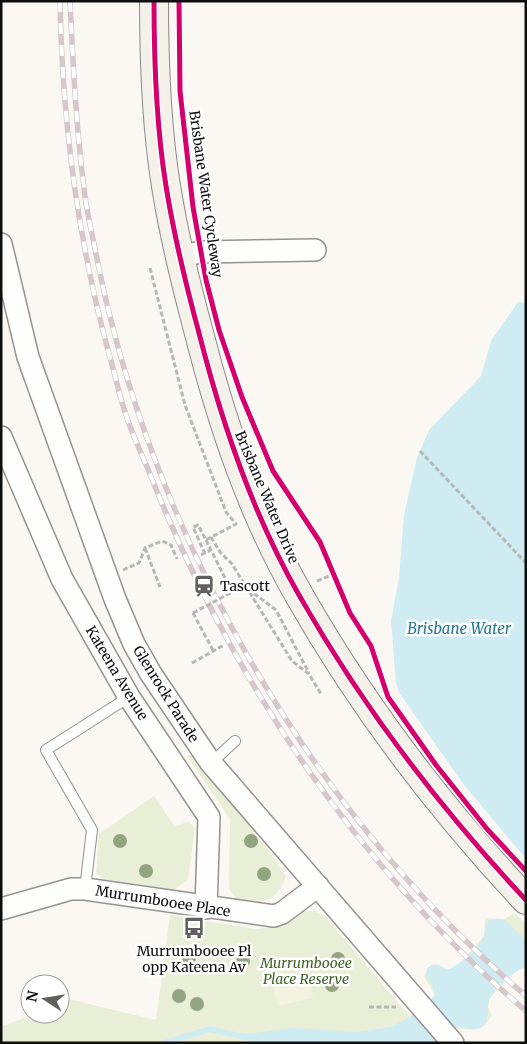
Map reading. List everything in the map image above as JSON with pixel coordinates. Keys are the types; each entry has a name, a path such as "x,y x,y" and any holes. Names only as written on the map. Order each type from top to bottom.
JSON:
{"main road":[{"name":"Brisbane Water Drive","path":"154,1 154,64 166,186 180,256 222,419 240,470 298,594 373,712 416,774 464,832 526,900"}],"street":[{"name":"Glenrock Parade","path":"1,244 28,356 106,576 134,644 151,674 212,763 453,1043"},
{"path":"180,256 202,252 315,250"},
{"name":"Kateena Avenue","path":"1,437 62,579 129,697 209,817 206,908"},
{"name":"Murrumbooee Place","path":"1,909 71,889 85,888 206,908 274,916 282,913 318,886"}],"lane":[{"path":"85,888 92,830 46,750 129,697"},
{"path":"212,763 235,741"}],"path":[{"path":"150,268 185,405 226,512 236,524 206,540"},
{"path":"420,451 526,563"},
{"path":"211,550 203,554 193,527 198,525 206,540 211,550 232,592 193,613 214,652"},
{"path":"211,537 246,587 292,661 309,674"},
{"path":"106,576 138,563 145,548 162,541 171,545 177,560"},
{"path":"145,548 160,587"},
{"path":"332,568 337,583"},
{"path":"317,581 334,574"},
{"path":"246,587 276,610 300,652 309,674 322,694"},
{"path":"192,664 224,645"},
{"path":"369,1007 398,1007"}],"green space":[{"path":"193,753 278,863 286,877 282,886 268,900 255,902 238,901 229,889 230,819 187,756"},
{"path":"154,796 175,827 189,821 195,829 188,880 174,890 104,879 96,874 99,834"},
{"name":"Murrumbooee Place Reserve","path":"302,911 315,911 325,916 410,1017 435,995 424,977 428,969 433,965 439,965 447,970 456,968 484,936 485,918 504,919 514,913 526,924 526,967 517,968 489,999 488,1007 492,1015 485,1025 478,1029 457,1029 442,1043 1,1043 1,1027 20,1019 20,1024 70,1024 70,999 156,1020 170,915 256,929 284,926"},
{"path":"308,973 313,998 278,1006 272,981"}],"water":[{"name":"Brisbane Water","path":"518,302 526,303 526,859 464,785 400,694 396,683 391,621 399,578 404,515 417,458 429,430 481,376 491,341"},
{"path":"491,919 504,919 526,940 526,967 511,975 491,996 486,1021 481,1028 457,1027 439,1043 252,1043 237,1035 294,1028 357,1032 391,1027 410,1017 435,995 432,984 426,976 427,968 437,965 447,970 462,961 482,940 486,925"}],"waterway":[{"path":"164,1043 210,1029 244,1037"}],"railway":[{"path":"60,1 61,46 68,135 80,224 98,311 129,424 186,559 223,631 264,702 308,770 357,835 409,897 466,956 526,1011"},
{"path":"70,1 81,165 86,204 96,254 121,359 156,462 199,563 250,661 309,754 375,841 447,922 526,996"}],"cycle path":[{"path":"154,1 158,117 166,186 173,223 189,297 208,367 228,434 253,500 282,564 299,595 323,636 376,716 463,829 526,900"},
{"name":"Brisbane Water Cycleway","path":"179,1 180,91 193,207 206,280 219,330 242,397 273,471 320,542 350,613 371,646 388,697 436,765 487,829 526,871"}],"place":[{"name":"Tascott","path":"204,586"},
{"name":"Murrumbooee Pl opp Kateena Av","path":"194,928"}]}
